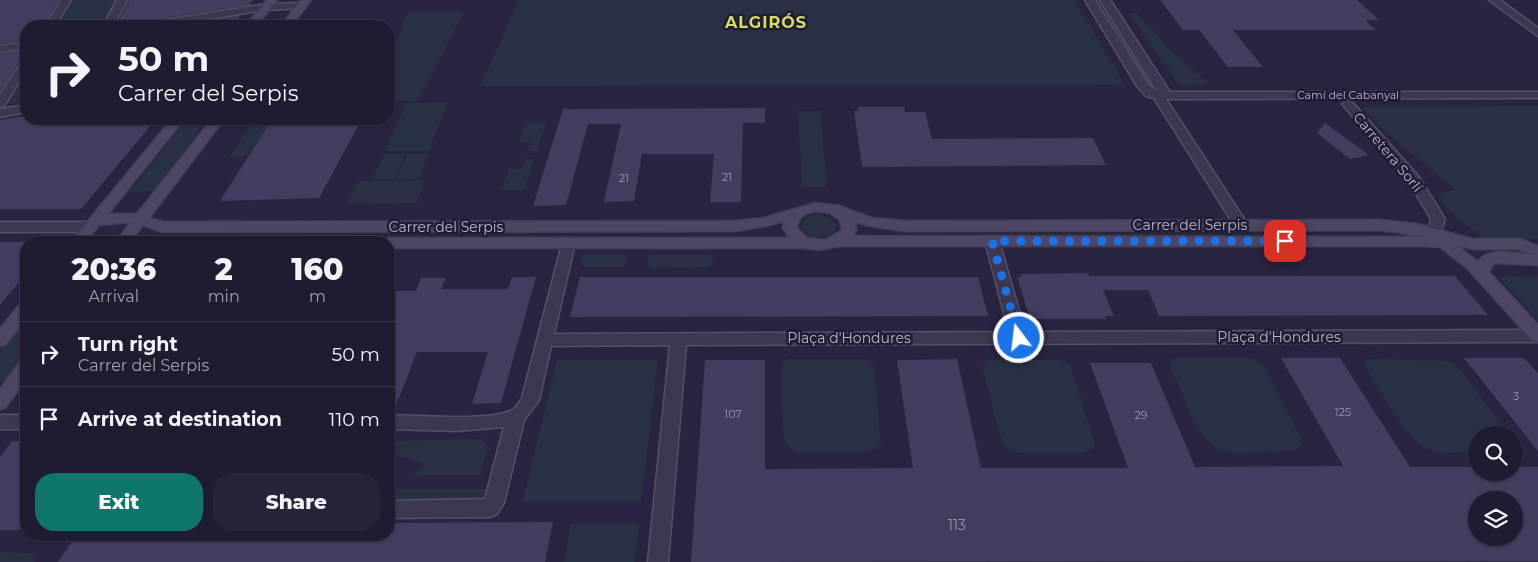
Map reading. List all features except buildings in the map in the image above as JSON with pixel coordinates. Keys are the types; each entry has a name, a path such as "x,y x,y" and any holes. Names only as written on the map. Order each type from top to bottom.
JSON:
{"street":[{"path":"54,20 66,0"},
{"path":"111,20 122,0"},
{"path":"1090,0 1143,86 1150,94 1158,96 1164,94 1164,91 1105,0"},
{"path":"1494,0 1538,33"},
{"path":"180,20 269,4 304,3"},
{"path":"291,20 304,3"},
{"path":"256,20 269,4"},
{"path":"0,49 20,46"},
{"path":"0,104 20,72"},
{"name":"Camí del Cabanyal","path":"1158,96 1538,95"},
{"path":"1158,96 1240,225"},
{"name":"Carretera Sorlí","path":"1348,104 1420,189 1438,219 1436,227"},
{"path":"0,113 20,110"},
{"path":"87,234 173,125"},
{"path":"127,236 213,125"},
{"path":"815,207 834,209 841,213 847,218 849,231 840,241 823,245 805,242 797,238 790,228 792,218 798,212 815,207"},
{"name":"Carrer del Serpis","path":"0,227 87,234 127,216 140,218 162,227 735,226 765,222 798,212"},
{"name":"Carrer del Serpis","path":"841,213 870,222 904,226 1400,226 1462,243 1520,244 1538,252"},
{"name":"Carrer del Serpis","path":"840,241 1422,241 1478,251 1538,252"},
{"path":"992,241 1019,338"},
{"name":"Carrer del Serpis","path":"395,242 805,242"},
{"path":"395,510 490,508 494,503 520,413 530,400 568,243"},
{"path":"1446,245 1461,254 1482,272 1538,336"},
{"path":"1482,272 1486,261 1492,258 1538,252"},
{"path":"0,340 20,315"},
{"name":"Plaça d'Hondures","path":"545,340 1538,336"},
{"path":"658,562 679,339"},
{"path":"0,401 20,376"},
{"path":"395,422 493,422 520,413"},
{"path":"0,422 20,422"}],"shaded area":[{"path":"65,0 130,0 119,20 53,20"},
{"path":"519,0 1074,0 1125,85 480,86"},
{"path":"1092,0 1102,0 1155,82 1144,82"},
{"path":"408,12 464,12 417,101 395,101 395,46"},
{"path":"1129,13 1136,13 1170,49 1209,84 1179,85"},
{"path":"20,65 20,103 0,105 0,96"},
{"path":"448,102 429,151 385,151 407,103"},
{"path":"1538,106 1538,239 1484,239 1447,209 1439,197 1444,192 1456,190 1384,131 1362,107"},
{"path":"798,111 820,111 827,187 802,187"},
{"path":"526,123 546,123 537,151 528,151 531,142 519,142"},
{"path":"182,125 203,125 154,191 130,192"},
{"path":"251,125 268,125 247,156 232,158 230,156"},
{"path":"384,154 405,154 394,179 372,179"},
{"path":"407,154 428,154 419,179 396,179"},
{"path":"526,159 535,159 524,190 501,190 509,169 522,169"},
{"path":"426,180 416,203 346,204 358,181"},
{"path":"820,215 831,218 837,225 834,233 818,238 804,232 801,225 804,220 811,216"},
{"path":"587,254 624,254 627,257 625,265 622,267 585,267 581,264 583,256"},
{"path":"652,255 710,255 713,258 712,265 709,267 651,268 647,265 648,257"},
{"path":"1538,276 1538,320 1499,277"},
{"path":"20,326 20,361 4,382 0,382 0,351"},
{"path":"1175,358 1250,358 1256,360 1264,367 1303,444 1295,450 1247,453 1222,451 1213,447 1198,428 1185,402 1171,368 1171,360"},
{"path":"789,359 865,359 873,364 881,445 870,452 797,452 786,445 783,433 781,368 784,361"},
{"path":"1368,359 1450,361 1459,368 1502,426 1468,426 1468,452 1442,453 1427,448 1417,441 1397,417 1366,368 1365,361"},
{"path":"557,360 658,360 641,501 523,501"},
{"path":"989,360 1060,360 1070,365 1095,446 1085,453 1018,453 1005,446 999,434 983,369 984,362"},
{"path":"482,439 488,447 481,475 414,475 426,464 395,456 395,441"},
{"path":"399,489 489,489 485,502 395,503 395,493"},
{"path":"571,524 639,524 634,562 564,562"},
{"path":"0,552 30,553 35,556 34,562 0,562"}],"district":[{"name":"ALGIRÓS","path":"766,22"}],"route":[{"path":"1019,338 992,241 1285,241"}]}
